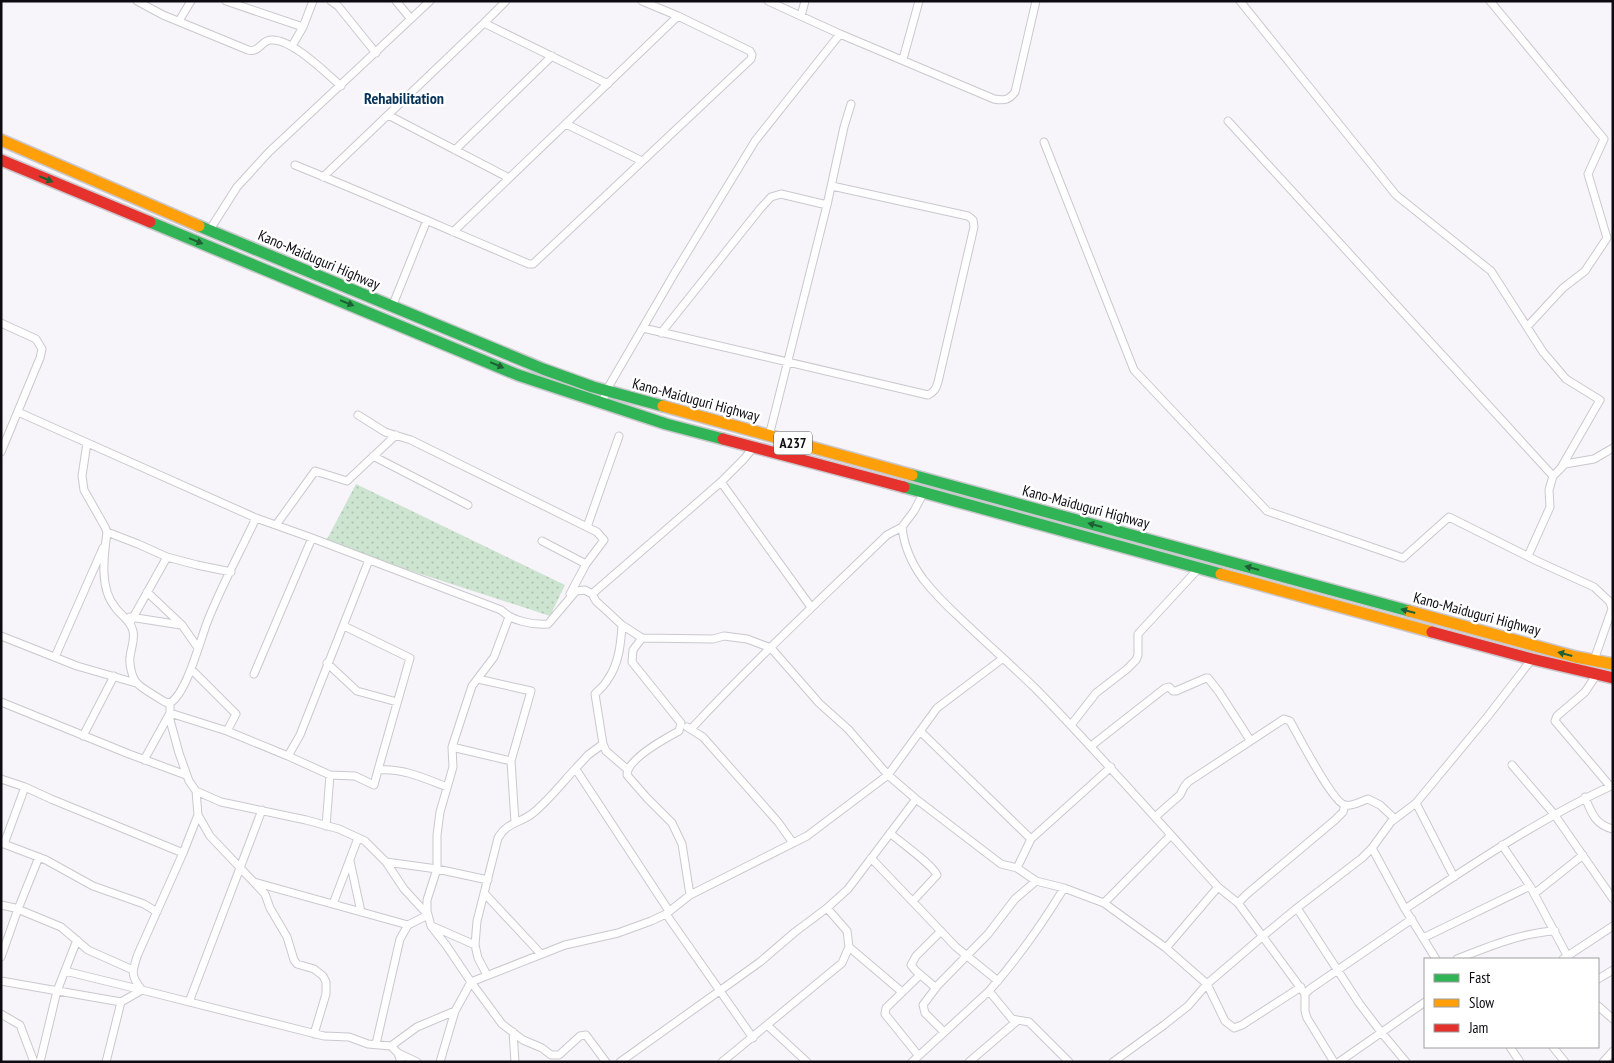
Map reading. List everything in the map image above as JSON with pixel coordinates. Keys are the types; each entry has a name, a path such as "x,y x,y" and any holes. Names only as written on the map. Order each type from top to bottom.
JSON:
{"highway":[{"name":"Kano-Maiduguri Highway","path":"1,140 209,231 392,307 543,369 606,391 1576,657 1613,664"},
{"name":"Kano-Maiduguri Highway","path":"1,160 518,374 602,404 666,424 924,492 1532,659 1613,678"}],"street":[{"path":"137,1 163,15 248,50 256,50 272,39 292,46 341,86"},
{"path":"179,21 191,1"},
{"path":"226,1 303,27"},
{"path":"292,46 303,27 313,1"},
{"path":"331,1 338,6 376,53"},
{"path":"396,1 412,19"},
{"path":"209,231 238,187 270,152 430,1"},
{"path":"323,177 506,1"},
{"path":"295,165 533,264 751,58 750,51 678,16 642,1"},
{"path":"768,1 840,34 994,99 1004,100 1010,98 1016,92 1036,1"},
{"path":"801,16 805,1"},
{"path":"903,60 919,1"},
{"path":"1240,1 1396,195 1492,271 1543,352 1566,379 1600,400 1562,466 1553,476 1549,490 1550,507 1528,556"},
{"path":"1490,1 1604,139 1588,174 1608,238 1585,271 1563,288 1527,327"},
{"path":"453,232 678,16"},
{"path":"484,23 608,84"},
{"path":"602,404 606,391 755,141 840,34"},
{"path":"455,150 552,56"},
{"path":"769,436 851,104"},
{"path":"388,115 509,178"},
{"path":"1228,121 1553,476"},
{"path":"566,124 642,161"},
{"path":"1044,142 1134,370 1267,511 1403,558 1449,517 1594,587 1610,602 1612,609"},
{"path":"643,328 928,395 935,390 974,227 973,220 968,216 832,186"},
{"path":"661,333 771,197 781,194 827,205"},
{"path":"392,307 427,220"},
{"path":"1,323 36,339 42,349 1,452"},
{"path":"18,412 256,518 501,610 509,617 548,624 558,613 586,564 604,540 597,532 411,440 385,432 358,415"},
{"path":"276,525 315,471 346,481 396,435"},
{"path":"587,527 619,436"},
{"path":"87,443 82,476 84,490 107,532 104,579 110,600 116,609 130,619 182,625"},
{"path":"592,594 721,482 754,447"},
{"path":"1562,466 1569,462 1594,459 1613,448"},
{"path":"373,456 468,505"},
{"path":"721,482 811,608"},
{"path":"691,729 723,695 887,535 902,527 914,511 924,492"},
{"path":"170,703 176,700 191,669 208,619 256,518"},
{"path":"902,527 904,544 924,580 944,602 1071,724 1218,886 1238,903 1303,991 1307,1018 1334,1062"},
{"path":"107,532 167,557 231,572"},
{"path":"254,674 312,538"},
{"path":"542,540 586,564"},
{"path":"55,657 106,541"},
{"path":"136,683 129,664 134,640 130,619 167,557"},
{"path":"288,756 300,735 369,560"},
{"path":"1071,724 1096,693 1136,660 1138,655 1138,634 1199,568"},
{"path":"566,601 576,591 584,590 592,594 596,601 622,625 642,638 713,638 724,636 747,639 771,648 819,703 848,729 888,776 916,799 1001,864 1018,868 1036,881 1064,888 1104,903 1166,948 1207,984 1225,1021 1234,1028 1310,989 1412,919"},
{"path":"147,592 182,625 198,648"},
{"path":"1594,660 1613,604"},
{"path":"509,617 494,657 469,694 452,747 453,767 440,812 437,835 438,869 427,900 428,916 431,926 502,1024 523,1040 542,1048 551,1055 559,1055 580,1036 586,1035 606,1062"},
{"path":"622,625 620,645 613,672 595,694 603,744 606,751 627,770 627,774 642,792 672,823 682,844 690,895"},
{"path":"170,713 228,731 330,776 355,776 374,785 410,658 344,626"},
{"path":"1,636 77,666 136,683 154,696 170,703"},
{"path":"642,638 633,650 632,662 681,723 703,737 778,822 793,843"},
{"path":"440,1062 454,1011 470,982 565,945 618,933 651,922 690,895 807,836 888,776 937,708 1002,658"},
{"path":"1113,1062 1188,1006 1207,984 1372,848 1395,819 1416,803 1532,659"},
{"path":"327,663 357,691 397,702"},
{"path":"191,669 236,714 228,731"},
{"path":"1405,909 1502,845 1585,797 1612,785 1555,721 1557,716 1585,692 1597,674"},
{"path":"84,736 114,676"},
{"path":"1091,746 1165,688 1169,687 1176,691 1206,678 1220,692 1250,740"},
{"path":"478,679 531,691 511,761 515,822"},
{"path":"1,702 186,775"},
{"path":"142,990 133,976 138,954 198,815 196,791 186,775 173,733 170,703"},
{"path":"144,760 170,713"},
{"path":"1155,817 1180,795 1188,782 1238,751 1250,740 1284,719 1288,719 1331,791 1342,804 1348,806 1368,799 1380,805 1395,819"},
{"path":"627,770 649,749 679,730 681,723"},
{"path":"920,731 1031,839"},
{"path":"487,975 478,958 475,946 477,922 498,838 502,831 515,822 531,815 588,755 603,744"},
{"path":"452,747 511,761"},
{"path":"1512,765 1554,814 1613,899"},
{"path":"1018,868 1031,839 1111,767"},
{"path":"576,768 590,794 616,831 667,912 753,1038"},
{"path":"378,770 405,771 447,787"},
{"path":"326,826 330,776"},
{"path":"1,779 25,787 59,803 183,853"},
{"path":"25,787 3,844 39,857 82,881 144,904 157,912"},
{"path":"196,791 221,802 339,829 365,841 386,862 404,889 428,916"},
{"path":"1585,797 1593,817 1613,829"},
{"path":"620,1062 760,962 827,908 848,889 916,799"},
{"path":"1416,803 1454,877"},
{"path":"1238,903 1246,894 1335,820 1343,812 1345,806"},
{"path":"189,1002 262,810"},
{"path":"198,815 210,836 265,894 270,908 287,937 297,964 314,968 323,976 326,982 326,994 314,1034"},
{"path":"890,833 921,858 935,871 937,876 913,901"},
{"path":"1104,903 1171,835"},
{"path":"333,904 358,838"},
{"path":"1502,845 1530,886 1566,958 1613,926"},
{"path":"1372,848 1405,909 1435,958"},
{"path":"1534,894 1583,855"},
{"path":"1,957 39,857"},
{"path":"871,858 956,947 998,981"},
{"path":"350,860 361,912"},
{"path":"386,862 438,869 488,880"},
{"path":"944,1032 925,1013 923,1005 936,988 988,934 1015,899 1036,881"},
{"path":"253,882 408,925"},
{"path":"1605,888 1613,883"},
{"path":"1166,948 1218,886"},
{"path":"1423,938 1530,886"},
{"path":"912,1062 998,981 1042,925 1064,888"},
{"path":"484,894 541,954"},
{"path":"1,905 18,909 61,927 88,950 133,970"},
{"path":"726,1061 767,1024 842,963 849,947 847,931 827,908"},
{"path":"1297,908 1381,1032 1406,1062"},
{"path":"376,1044 400,939 408,925 428,916"},
{"path":"431,926 475,946"},
{"path":"936,988 910,964 941,931"},
{"path":"1460,958 1495,944 1528,935 1554,932"},
{"path":"40,1062 57,991 76,940"},
{"path":"849,947 902,992"},
{"path":"1599,977 1613,970"},
{"path":"65,971 314,1034 349,1038 368,1044 392,1046 398,1053 401,1062"},
{"path":"918,1055 885,1014 886,1008 920,975"},
{"path":"1,981 121,1002 142,990"},
{"path":"989,991 1012,1019 1017,1021"},
{"path":"106,1062 121,1002"},
{"path":"1339,1062 1424,1003"},
{"path":"1599,1007 1613,1019"},
{"path":"392,1046 417,1027 454,1011"},
{"path":"1,1014 20,1025 34,1062"},
{"path":"969,1062 1017,1021 1023,1020 1029,1022 1069,1062"},
{"path":"767,1024 807,1062"},
{"path":"513,1032 515,1062"},
{"path":"1511,1048 1520,1062"},
{"path":"1554,1048 1565,1062"},
{"path":"1602,1062 1613,1051"},
{"path":"398,1053 417,1062"}],"green space":[{"path":"356,484 565,585 550,616 325,543"}],"traffic: fast":[{"path":"150,222 518,375 666,424 723,439"},
{"path":"199,226 543,369 593,387 663,406"},
{"path":"912,475 1409,611"},
{"path":"904,487 1221,574"}],"traffic: slow":[{"path":"1,140 199,226"},
{"path":"663,406 912,475"},
{"path":"1221,574 1432,632"},
{"path":"1409,611 1576,657 1613,664"}],"traffic: jam":[{"path":"1,160 150,222"},
{"path":"723,439 904,487"},
{"path":"1432,632 1532,659 1613,678"}],"district":[{"name":"Rehabilitation","path":"404,98"}]}
